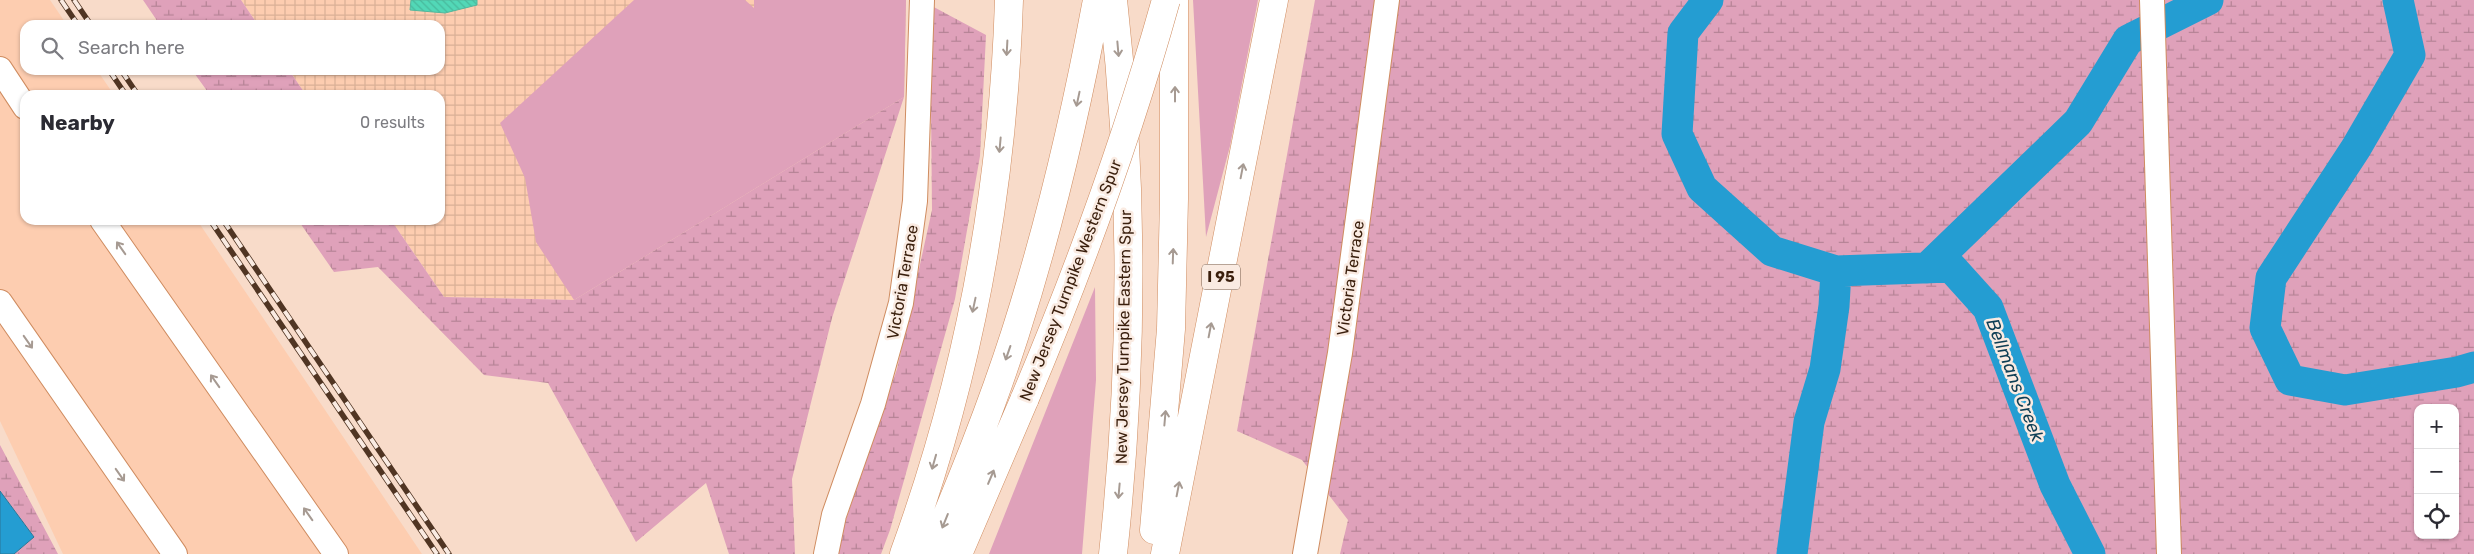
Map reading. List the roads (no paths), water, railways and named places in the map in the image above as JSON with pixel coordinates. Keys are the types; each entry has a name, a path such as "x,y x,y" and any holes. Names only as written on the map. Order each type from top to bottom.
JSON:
{"highway":[{"path":"904,554 938,451 971,318 994,197 1004,96 1009,0"},
{"name":"New Jersey Turnpike Western Spur","path":"932,554 996,389 1034,273 1068,144 1097,0"},
{"name":"New Jersey Turnpike Eastern Spur","path":"1112,554 1122,435 1127,278 1123,119 1114,0"},
{"name":"New Jersey Turnpike Western Spur","path":"958,554 1025,398 1098,214 1126,133 1166,0"},
{"path":"1153,554 1166,411 1172,309 1175,179 1174,0"},
{"name":"I 95","path":"1165,554 1274,0"}],"street":[{"name":"Victoria Terrace","path":"826,554 834,515 873,404 901,303 915,202 922,0"},
{"name":"Victoria Terrace","path":"1305,554 1340,353 1387,0"},
{"path":"2152,2 2169,554"},
{"path":"0,69 20,99"},
{"path":"106,225 336,554"},
{"path":"0,302 174,554"}],"water":[{"path":"0,491 34,537 14,554 0,554"}],"waterway":[{"name":"Bellmans Creek","path":"1708,0 1683,33 1677,134 1702,188 1772,251 1836,271 1951,267 1988,308 2055,485 2090,554"},
{"path":"1927,268 2078,122 2128,40 2208,0"},
{"path":"2398,0 2410,55 2356,148 2271,278 2265,328 2290,380 2345,390 2457,372 2474,367"},
{"path":"1792,554 1809,422 1825,369 1834,306 1836,271"}],"railway":[{"path":"61,0 75,20"},
{"path":"74,0 88,20"},
{"path":"112,75 123,90"},
{"path":"124,75 135,90"},
{"path":"213,225 437,554"},
{"path":"226,225 449,554"}]}
